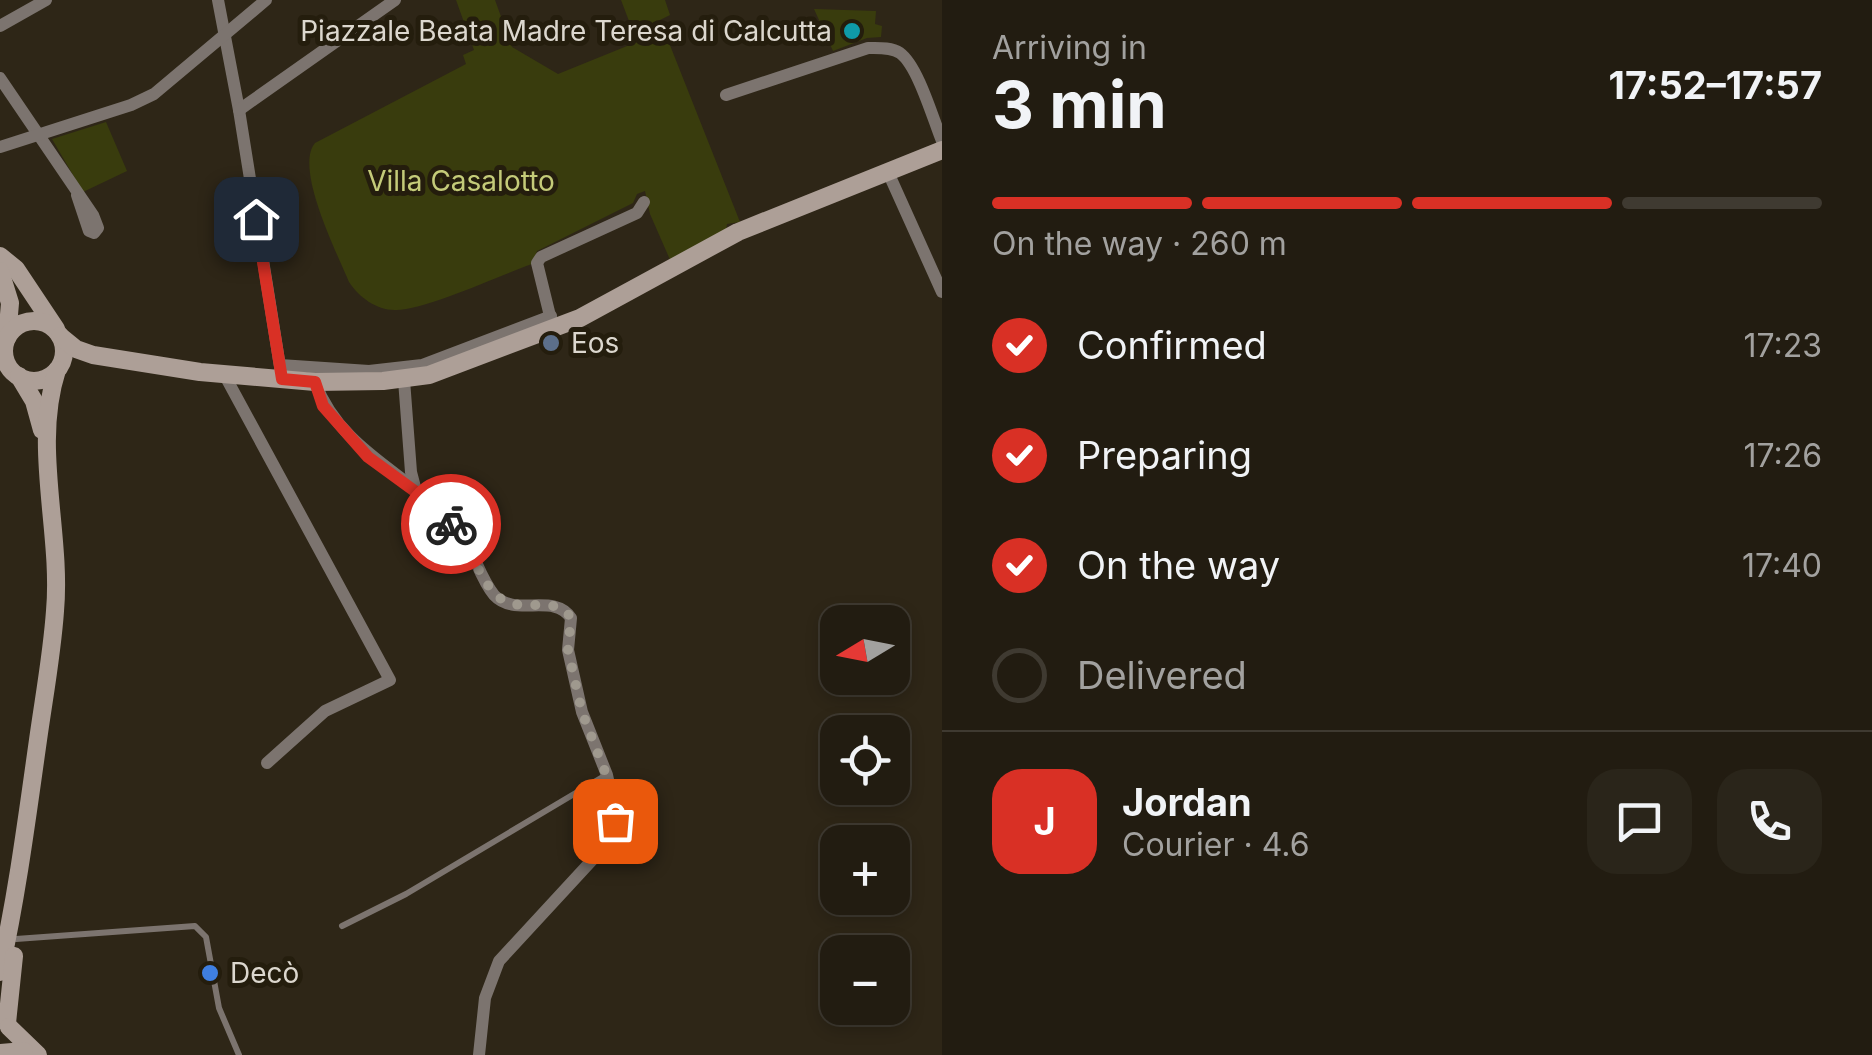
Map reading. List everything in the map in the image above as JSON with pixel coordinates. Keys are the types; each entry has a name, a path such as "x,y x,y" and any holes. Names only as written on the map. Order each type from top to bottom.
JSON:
{"main road":[{"path":"4,345 20,324 34,321 48,324 76,348 93,355 224,374 281,372 315,382 404,380 458,366 552,322 604,307 738,232 942,150"},
{"path":"0,256 16,269 64,349 48,405 56,610 19,880 16,939 3,1034 32,1054"},
{"path":"0,270 10,304 6,358 11,373 34,400 48,454"},
{"path":"11,373 39,380 74,358 93,355"},
{"path":"1,965 19,880"}],"street":[{"path":"0,26 46,0"},
{"path":"218,0 281,372 422,365 552,322 537,264 541,257 637,214 644,202"},
{"path":"0,148 154,94 266,0"},
{"path":"239,110 396,0"},
{"path":"726,95 868,48 892,50 903,55 913,70 942,141"},
{"path":"0,78 77,195"},
{"path":"887,170 942,292"},
{"path":"224,374 390,680 325,712 267,763"},
{"path":"404,380 416,492"},
{"path":"315,382 323,406 368,457 416,492 460,533 494,595 510,604 558,606 568,612 572,624 567,645 582,712 607,774 615,812 611,838 499,961 485,998 479,1055"},
{"path":"0,874 19,880"}],"lane":[{"path":"342,926 406,894 607,774"},
{"path":"16,939 195,926 206,937 219,1008 239,1055"}],"green space":[{"name":"Villa Casalotto","path":"456,0 495,0 512,47 558,74 637,42 621,0 665,0 670,15 660,20 740,222 727,224 726,230 671,262 650,214 645,191 637,194 633,203 537,251 532,264 462,292 395,310 381,308 363,297 349,282 327,232 313,190 310,155 315,143 466,64 463,55 474,50"},
{"name":"Piazzale Beata Madre Teresa di Calcutta","path":"814,9 876,11 875,24 882,26 881,37 833,51"},
{"path":"106,122 127,171 83,192 52,139"}],"way so far":[{"path":"451,524 460,533 494,595 510,604 558,606 568,612 572,624 568,650 582,712 612,790 615,821"}],"place":[{"name":"Piazzale Beata Madre Teresa di Calcutta","path":"852,31"},
{"name":"Eos","path":"551,343"},
{"name":"Decò","path":"210,973"}],"route":[{"path":"256,219 282,379 315,382 323,406 368,457 451,524"}]}
